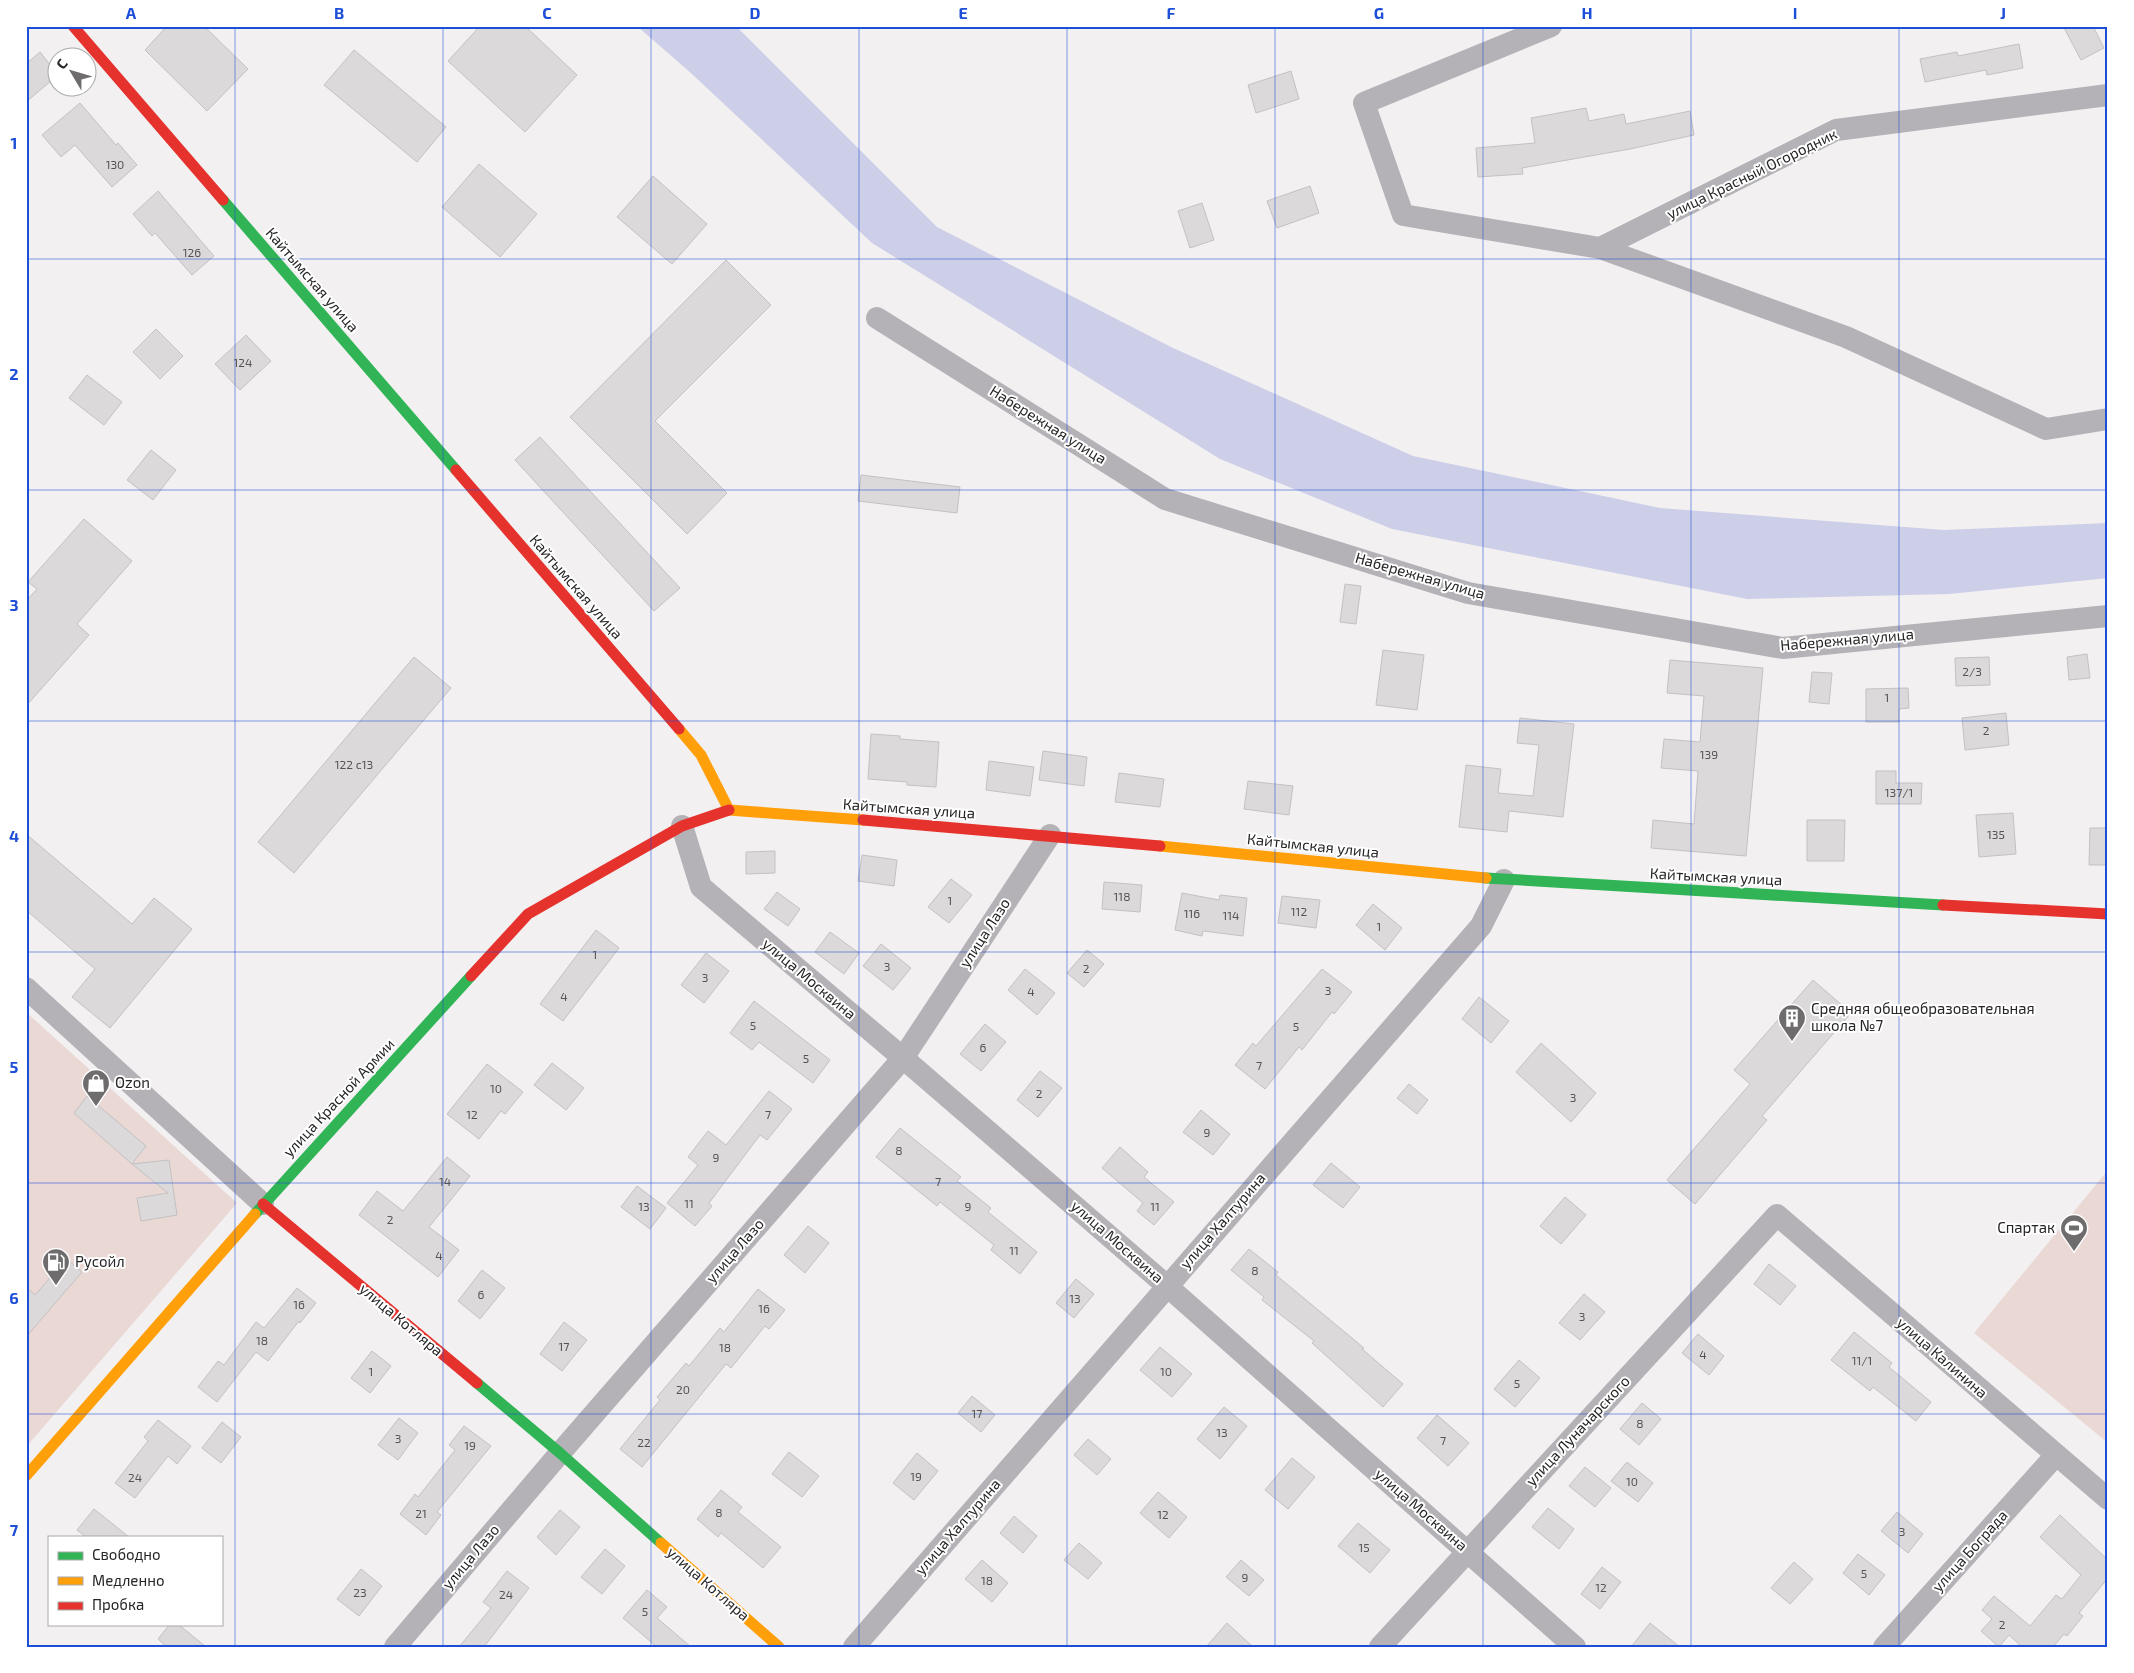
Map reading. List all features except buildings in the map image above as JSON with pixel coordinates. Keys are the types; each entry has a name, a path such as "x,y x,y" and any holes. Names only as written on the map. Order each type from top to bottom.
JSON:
{"street":[{"name":"Кайтымская улица","path":"73,26 700,754 729,810 1050,835 1504,880 2108,914"},
{"path":"1551,26 1364,103 1403,215 1600,248 1846,337 2046,429 2108,419"},
{"name":"улица Красный Огородник","path":"1600,248 1836,130 2108,95"},
{"name":"Набережная улица","path":"877,318 1165,499 1468,593 1782,648 2108,616"},
{"name":"улица Красной Армии","path":"26,1476 263,1204 528,914 682,826 729,810"},
{"name":"улица Москвина","path":"682,826 701,887 1167,1286 1575,1647"},
{"name":"улица Лазо","path":"395,1647 560,1453 903,1058 1050,835"},
{"name":"улица Халтурина","path":"854,1647 1481,926 1504,880"},
{"name":"улица Котляра","path":"26,988 263,1204 560,1453 779,1647"},
{"name":"улица Калинина","path":"1777,1216 2108,1499"},
{"name":"улица Луначарского","path":"1380,1647 1777,1216"},
{"name":"улица Бограда","path":"1884,1647 2056,1456"}],"shaded area":[{"path":"26,1012 237,1203 26,1447"},
{"name":"Спартак","path":"2108,1170 2108,1443 1974,1333"}],"water":[{"path":"637,26 736,26 937,227 1171,347 1413,456 1660,508 1944,530 2108,523 2108,578 1949,594 1747,599 1392,529 1220,459 872,243 692,74"}],"traffic: fast":[{"path":"223,200 456,470"},
{"path":"1486,878 1943,905"},
{"path":"255,1214 471,976"},
{"path":"477,1383 560,1453 661,1543"}],"traffic: slow":[{"path":"679,729 701,755 729,810 863,820"},
{"path":"1160,846 1486,878"},
{"path":"26,1476 255,1214"},
{"path":"661,1543 779,1647"}],"traffic: jam":[{"path":"73,26 223,200"},
{"path":"456,470 679,729"},
{"path":"471,976 528,914 682,826 729,810"},
{"path":"863,820 1160,846"},
{"path":"1943,905 2108,914"},
{"path":"263,1204 477,1383"}],"place":[{"name":"Средняя общеобразовательная школа №7","path":"1792,1042"},
{"name":"Ozon","path":"96,1107"},
{"name":"Спартак","path":"2074,1252"},
{"name":"Русойл","path":"56,1286"}]}
